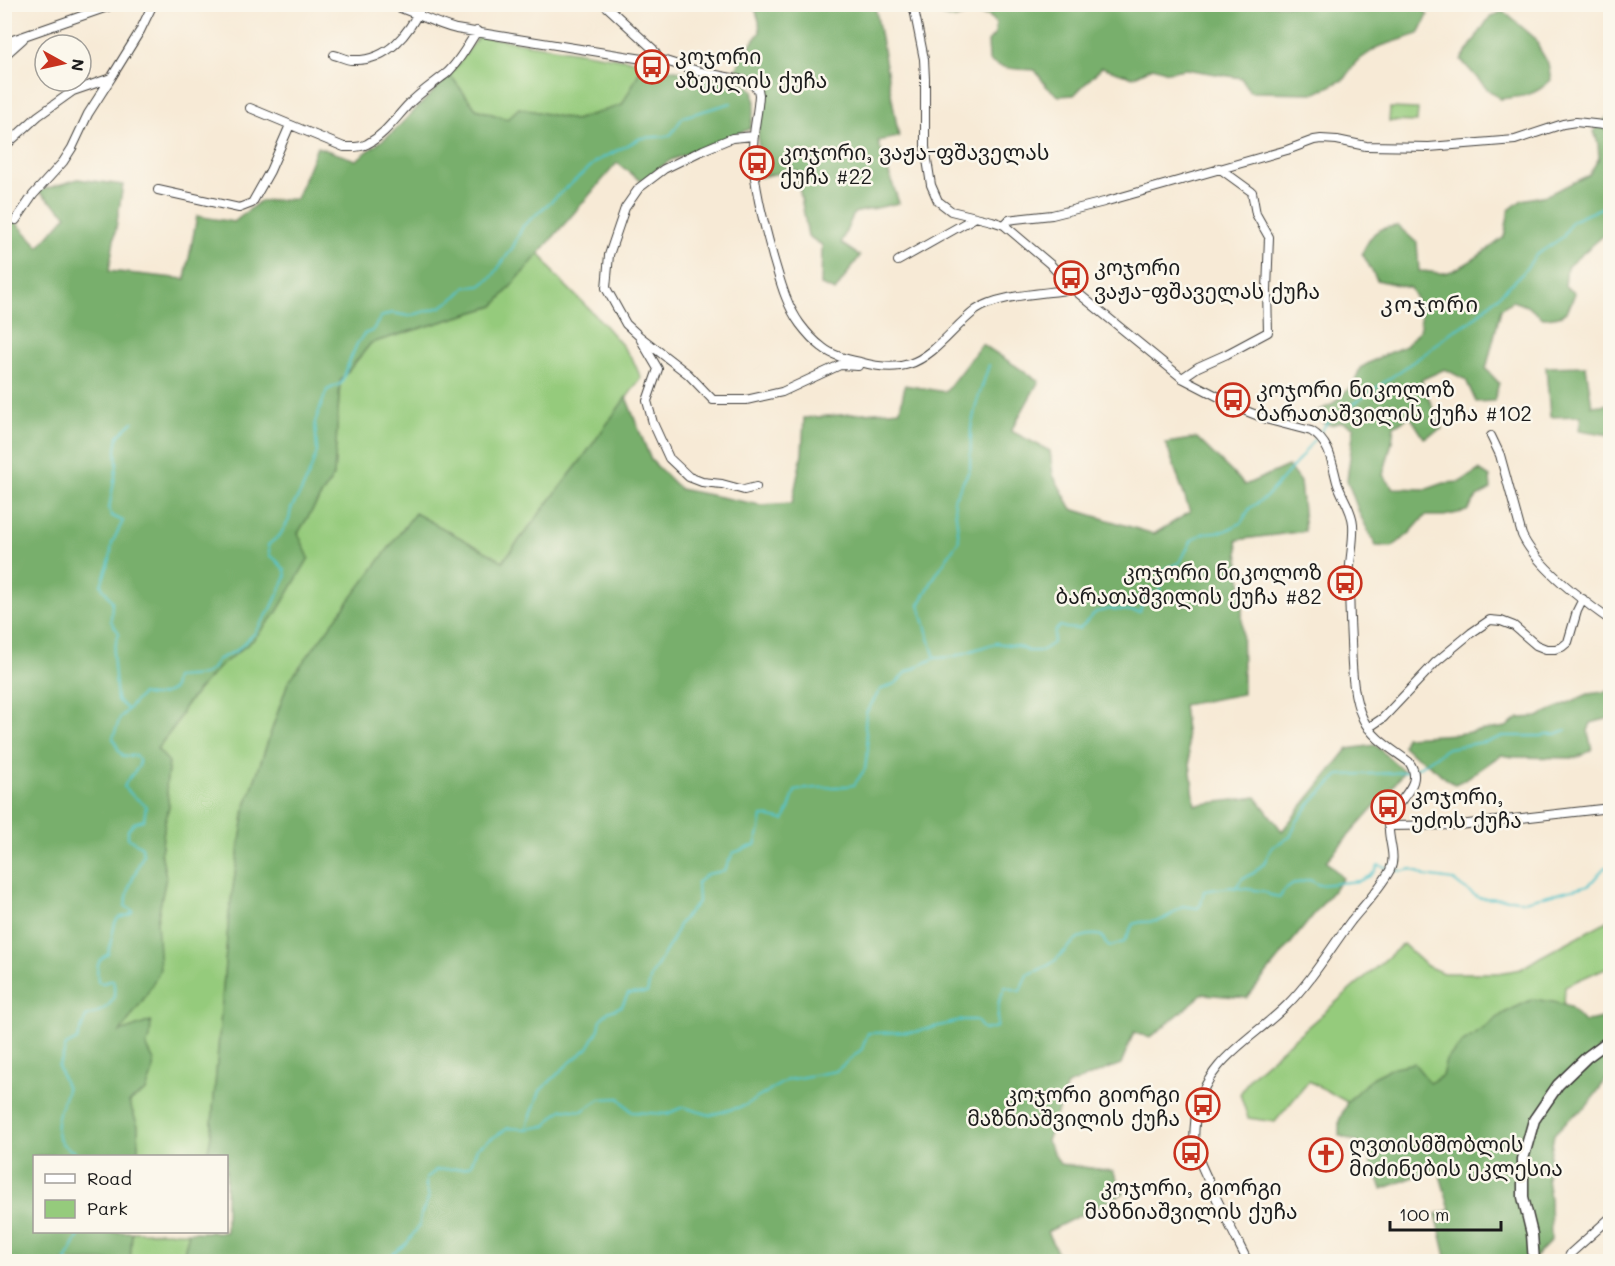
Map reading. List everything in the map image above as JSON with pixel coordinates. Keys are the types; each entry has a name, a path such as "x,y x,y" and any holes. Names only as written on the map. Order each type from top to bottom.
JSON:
{"main road":[{"path":"1534,1262 1532,1234 1523,1197 1523,1159 1534,1120 1558,1085 1587,1056 1611,1040"}],"street":[{"path":"90,14 93,4"},
{"path":"4,43 116,4"},
{"path":"16,220 33,195 63,162 72,148 88,114 140,31 153,4"},
{"path":"389,4 456,29 649,60 659,59 701,72 754,84 759,95 754,136 754,176 759,206 791,310 820,346 835,356 876,365"},
{"path":"334,55 351,60 369,58 390,50 411,28 423,4"},
{"path":"604,4 653,49 659,59"},
{"path":"913,4 926,79 925,147 930,185 938,201 951,211 1004,225 1050,264 1073,289 1182,378 1246,411 1269,420 1311,431 1323,439 1330,454 1338,486 1353,521 1349,604 1352,661 1358,707 1374,735 1409,762 1413,767 1414,777 1413,784 1391,816 1388,826 1393,861 1384,880 1287,1005 1220,1063 1208,1082 1198,1105 1194,1129 1197,1157 1248,1262"},
{"path":"250,108 344,147 354,148 366,145 388,128 415,98 456,64 477,32"},
{"path":"4,56 26,36"},
{"path":"4,147 38,116 73,90 111,78"},
{"path":"1004,225 1009,220 1063,213 1104,202 1287,150 1314,140 1337,140 1366,146 1429,147 1515,140 1576,122 1611,128"},
{"path":"158,190 239,208 252,204 270,171 290,125"},
{"path":"754,136 732,138 703,150 664,169 639,188 625,208 609,255 606,288 626,324 688,374 714,400 746,400 782,392 840,365 865,367 909,365 932,351 978,309 1002,299 1073,289"},
{"path":"1182,378 1198,367 1268,332 1269,237 1256,214 1252,192 1219,168"},
{"path":"898,261 976,217"},
{"path":"639,336 658,369 647,401 653,423 669,458 689,477 702,482 744,490 756,487"},
{"path":"1491,436 1500,454 1526,545 1549,571 1611,620"},
{"path":"1368,728 1383,718 1436,662 1490,620 1514,626 1536,645 1555,649 1568,642 1583,599"},
{"path":"1388,826 1459,825 1611,808"},
{"path":"1566,1262 1571,1254 1611,1218"}],"green space":[{"path":"754,5 875,5 899,137 878,141 899,203 854,213 841,243 860,256 835,291 821,285 822,245 808,236 796,170 759,177 758,125 767,92 758,79 735,73 743,54 760,32"},
{"path":"940,5 1420,5 1428,15 1419,34 1378,47 1356,62 1345,79 1316,93 1250,92 1241,78 1185,69 1168,72 1153,67 1133,77 1102,67 1074,95 1059,96 1047,87 1035,70 1005,68 989,61 988,42 995,34 996,23 989,16 972,13 955,19 943,16"},
{"path":"1503,11 1536,39 1548,63 1551,80 1528,95 1500,99 1486,88 1461,60 1489,18"},
{"path":"479,36 636,61 641,69 622,105 575,120 519,108 507,119 476,109 450,75"},
{"path":"636,61 744,83 753,90 755,104 750,129 671,160 641,181 617,163 494,306 371,343 340,381 334,475 298,533 309,558 277,612 253,640 219,667 200,688 185,706 176,724 157,749 169,762 166,785 169,806 161,853 166,877 157,921 160,970 145,997 120,1032 151,1021 150,1038 146,1045 154,1061 152,1074 146,1091 129,1102 138,1126 138,1155 33,1155 33,1233 132,1233 130,1261 5,1262 5,227 13,219 39,247 67,215 38,191 78,179 123,185 109,271 185,279 197,216 234,222 260,201 296,199 317,147 356,160 393,132 450,75 476,109 507,119 519,108 575,120 622,105 641,69"},
{"path":"1610,101 1610,230 1567,267 1565,286 1575,293 1570,306 1565,313 1557,317 1543,318 1527,306 1512,301 1501,309 1486,369 1499,383 1494,401 1476,402 1466,380 1445,369 1421,380 1442,429 1424,438 1410,416 1394,426 1383,475 1393,488 1427,489 1444,483 1460,482 1479,470 1490,477 1491,489 1477,497 1467,511 1444,516 1425,516 1409,534 1392,547 1376,546 1360,515 1347,480 1354,427 1342,422 1331,425 1323,423 1318,411 1331,405 1354,384 1360,368 1407,345 1420,329 1421,313 1410,288 1377,280 1362,253 1379,230 1398,226 1417,243 1419,271 1443,273 1466,264 1504,237 1509,210 1522,200 1547,195 1589,175 1599,158 1594,131 1609,115"},
{"path":"1390,108 1418,109 1417,122 1389,121"},
{"path":"539,252 555,275 621,344 633,360 641,378 503,561 288,682 245,809 229,914 211,1136 207,1155 138,1155 138,1126 129,1102 146,1091 152,1074 154,1061 146,1045 151,1021 119,1033 145,997 157,939 157,921 166,877 161,853 169,806 166,785 169,763 157,749 176,724 185,706 200,688 219,667 253,640 298,533 334,475 340,381 371,343 494,306"},
{"path":"982,344 1039,381 1011,431 1050,451 1053,475 1072,509 1154,534 1190,512 1166,443 1197,438 1245,485 1288,466 1300,482 1305,531 1237,540 1242,590 1243,694 1183,705 1195,805 1256,797 1282,831 1348,749 1375,745 1404,771 1326,861 1343,878 1247,998 1203,994 1150,1038 1134,1032 1121,1064 1067,1085 1047,1141 1060,1164 1113,1171 1124,1193 1047,1232 1062,1261 182,1261 189,1233 228,1233 228,1155 207,1155 211,1136 229,914 245,809 288,682 415,513 503,561 582,459 626,397 651,460 680,489 761,505 792,503 802,454 804,418 900,410 905,385 945,392"},
{"path":"1586,366 1592,406 1610,404 1610,435 1579,430 1581,416 1550,417 1546,367"},
{"path":"1610,691 1610,718 1591,723 1588,731 1592,750 1576,758 1501,755 1455,784 1403,746 1405,737 1456,734 1506,727 1519,718 1537,717 1588,694"},
{"path":"1607,921 1610,922 1610,966 1565,986 1564,1005 1553,1002 1496,1024 1468,1039 1447,1061 1442,1076 1430,1083 1374,1077 1347,1102 1309,1081 1275,1122 1248,1118 1240,1094 1251,1076 1403,944 1427,966 1443,973 1499,973 1521,969"},
{"path":"1533,999 1570,1007 1584,1022 1610,1016 1610,1075 1587,1106 1554,1134 1547,1179 1550,1197 1551,1241 1531,1261 1447,1261 1436,1214 1450,1210 1438,1168 1382,1189 1369,1158 1357,1142 1339,1135 1339,1121 1347,1102 1374,1077 1394,1067 1414,1063 1430,1083 1442,1076 1446,1060 1463,1042 1504,1013"},
{"path":"132,1233 189,1233 182,1261 130,1262"}],"waterway":[{"path":"78,1155 64,1145 58,1136 58,1116 67,1089 58,1066 66,1046 77,1040 86,1017 104,1009 112,1000 113,980 98,982 98,966 108,954 118,918 129,915 133,911 125,906 130,885 143,855 142,847 128,838 128,830 134,823 144,820 146,806 124,787 139,766 139,759 134,755 124,757 119,751 113,738 120,718 142,694 162,695 173,689 175,677 203,675 212,669 217,660 236,651 254,634 271,609 286,577 285,570 270,556 268,545 280,535 289,520 291,509 310,472 317,452 315,422 327,390 342,383 357,344 364,334 372,331 381,317 392,313 409,316 441,307 466,287 480,286 492,277 513,247 523,226 597,161 641,138 670,136 683,117 731,103"},
{"path":"1319,434 1328,422 1427,352 1451,332 1471,321 1522,274 1536,255 1563,237 1572,221 1610,204"},
{"path":"935,658 919,605 959,540 954,499 970,469 971,428 989,365"},
{"path":"127,709 117,700 113,653 119,633 111,621 112,601 101,585 110,559 112,543 123,521 112,516 109,509 117,464 118,436 133,422"},
{"path":"526,1129 540,1091 588,1048 599,1029 601,1019 608,1012 622,1006 628,994 647,993 651,976 680,923 698,902 697,883 707,874 724,871 733,853 755,845 762,816 784,820 795,791 854,785 865,769 868,748 866,713 880,690 896,683 907,672 935,658 952,657 996,643 1017,646 1028,651 1041,651 1053,643 1055,631 1060,626 1079,629 1096,612 1111,609 1140,612 1147,593 1159,593 1164,570 1180,562 1192,540 1204,533 1225,531 1241,523 1250,508 1266,497 1315,438"},
{"path":"1235,888 1243,878 1254,873 1264,863 1272,847 1290,837 1296,823 1310,804 1339,775 1409,771 1448,748 1490,741 1503,736 1542,736 1566,730"},
{"path":"385,1262 407,1243 419,1226 429,1197 426,1179 436,1170 464,1168 471,1165 477,1148 508,1128 526,1129 546,1126 563,1109 582,1111 600,1099 619,1098 632,1112 667,1114 683,1107 710,1115 744,1106 787,1080 836,1071 862,1049 868,1033 915,1032 963,1020 976,1020 984,1030 997,1027 999,1001 1005,987 1020,991 1027,975 1050,964 1074,942 1086,935 1102,936 1106,944 1111,946 1124,942 1133,924 1160,920 1182,906 1198,908 1204,891 1230,887 1263,891 1280,897 1289,887 1301,882 1310,880 1319,885 1359,881 1370,876 1378,865 1388,868"},
{"path":"1393,870 1412,869 1425,876 1453,880 1479,898 1524,901 1589,885 1604,868 1610,865"},
{"path":"68,1262 66,1260 81,1233"}],"place":[{"name":"კოჯორი აზეულის ქუჩა","path":"652,67"},
{"name":"კოჯორი, ვაჟა-ფშაველას ქუჩა #22","path":"757,163"},
{"name":"კოჯორი ვაჟა-ფშაველას ქუჩა","path":"1071,278"},
{"name":"კოჯორი ნიკოლოზ ბარათაშვილის ქუჩა #102","path":"1233,400"},
{"name":"კოჯორი ნიკოლოზ ბარათაშვილის ქუჩა #82","path":"1345,583"},
{"name":"კოჯორი, უძოს ქუჩა","path":"1388,807"},
{"name":"კოჯორი გიორგი მაზნიაშვილის ქუჩა","path":"1203,1105"},
{"name":"კოჯორი, გიორგი მაზნიაშვილის ქუჩა","path":"1191,1153"},
{"name":"ღვთისმშობლის მიძინების ეკლესია","path":"1326,1155"}],"district":[{"name":"კოჯორი","path":"1430,303"}]}
